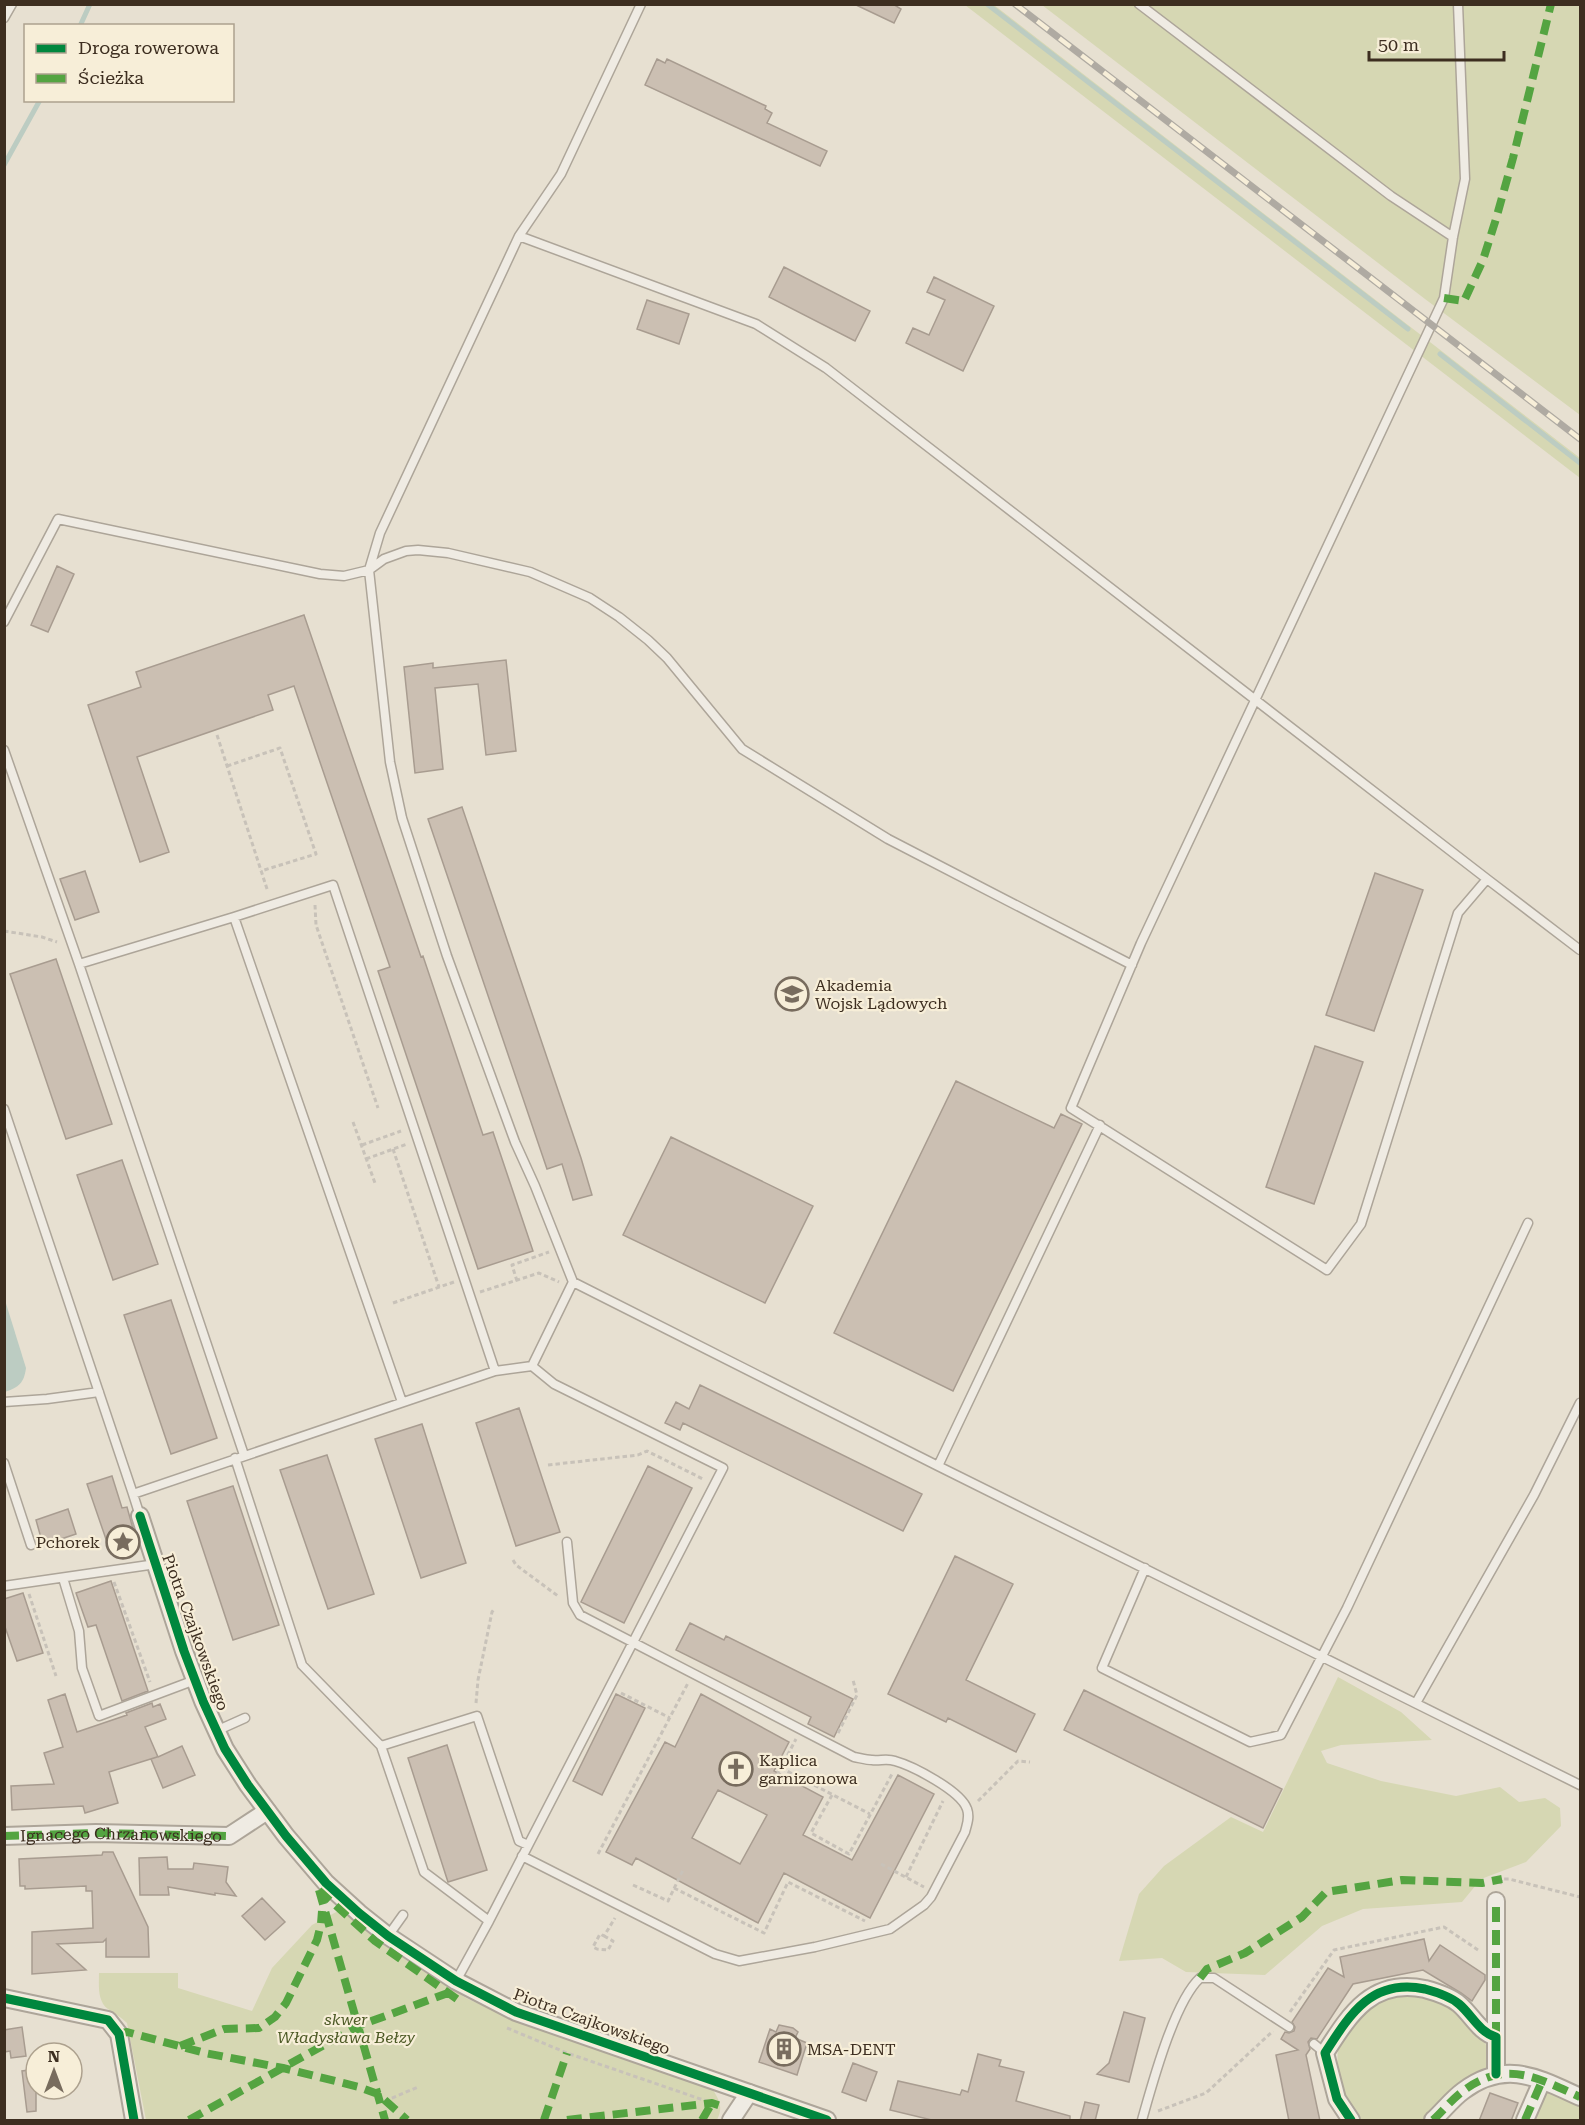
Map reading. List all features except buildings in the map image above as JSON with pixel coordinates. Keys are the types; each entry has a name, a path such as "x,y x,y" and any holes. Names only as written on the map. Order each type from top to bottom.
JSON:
{"street":[{"name":"Piotra Czajkowskiego","path":"140,1516 184,1651 216,1731 232,1760 267,1811 326,1883 388,1936 456,1981 516,2012 827,2121"},
{"name":"Ignacego Chrzanowskiego","path":"4,1836 96,1833 229,1836 267,1811"},
{"path":"1496,1900 1496,2074"},
{"path":"1352,2121 1337,2100 1320,2048 1360,2005 1375,1994 1395,1988 1415,1987 1431,1990 1457,2002 1486,2034 1496,2037"},
{"path":"4,1998 108,2020 119,2034 134,2121"},
{"path":"1433,2121 1463,2091 1496,2074 1520,2074 1542,2080 1581,2097"},
{"path":"1525,2121 1542,2080"},
{"path":"731,2121 749,2093"}],"lane":[{"path":"4,18 12,4"},
{"path":"641,4 561,174 519,236 380,533 369,570 390,762 402,818 447,956 515,1143 535,1186 573,1282 1581,1785"},
{"path":"1139,4 1390,196 1453,237"},
{"path":"1458,4 1466,179 1443,298 1132,965 1071,1108 1328,1270 1361,1224 1458,913 1487,879"},
{"path":"519,236 756,324 826,368 1581,950"},
{"path":"4,622 58,519 320,574 344,576 369,570 384,559 406,550 448,553 530,573 590,598 648,640 667,658 742,749 751,755 888,839 1132,965"},
{"path":"4,750 79,964 244,1455"},
{"path":"79,964 333,885 495,1371"},
{"path":"234,917 402,1402"},
{"path":"4,1109 140,1516"},
{"path":"938,1466 1100,1125"},
{"path":"1145,1568 1102,1668 1250,1742 1281,1735 1320,1656 1347,1608 1528,1223"},
{"path":"532,1366 573,1282"},
{"path":"133,1494 495,1371 532,1366 554,1384 723,1468 611,1688 456,1981"},
{"path":"4,1402 47,1400 99,1392"},
{"path":"1416,1703 1534,1495 1581,1403"},
{"path":"235,1458 302,1665 381,1746 424,1872 489,1921"},
{"path":"4,1463 31,1545"},
{"path":"522,1856 716,1954 739,1961 890,1929 904,1921 924,1905 930,1897 965,1832 968,1820 965,1805 943,1784 899,1762 884,1758 875,1761 854,1757 580,1615 573,1603 567,1542"},
{"path":"4,1586 156,1564"},
{"path":"63,1578 79,1631 82,1668 99,1716 195,1680"},
{"path":"381,1746 477,1716 519,1841 528,1845"},
{"path":"216,1731 244,1718"},
{"path":"388,1936 403,1915"},
{"path":"1142,2121 1171,2028 1191,1986 1200,1978 1214,1978 1286,2025"}],"path":[{"path":"217,735 272,905"},
{"path":"227,766 280,748 316,854 261,871"},
{"path":"315,891 316,925 378,1108"},
{"path":"4,931 58,942 70,938"},
{"path":"353,1122 375,1182"},
{"path":"362,1145 414,1126"},
{"path":"366,1159 418,1140"},
{"path":"393,1149 439,1287"},
{"path":"517,1281 512,1265 560,1248"},
{"path":"470,1296 539,1273 560,1283 573,1282"},
{"path":"393,1303 464,1278"},
{"path":"548,1465 638,1455 647,1451 715,1485"},
{"path":"513,1560 524,1572 569,1603 573,1603"},
{"path":"26,1583 56,1676"},
{"path":"115,1587 149,1682"},
{"path":"477,1716 478,1680 492,1612 495,1608"},
{"path":"598,1854 693,1673"},
{"path":"832,1746 857,1695 853,1680"},
{"path":"611,1688 670,1718"},
{"path":"777,1775 792,1745"},
{"path":"965,1805 978,1801 1018,1761 1030,1762"},
{"path":"832,1795 811,1833 849,1854 899,1762"},
{"path":"781,1768 870,1814"},
{"path":"906,1877 945,1797"},
{"path":"880,1864 924,1887"},
{"path":"633,1885 668,1901 682,1870"},
{"path":"1496,1900 1502,1880 1581,1897"},
{"path":"674,1888 764,1933 788,1882 874,1926 876,1932"},
{"path":"604,1936 621,1906"},
{"path":"1169,2108 1206,2093 1286,2025 1334,1950 1444,1927 1495,1960"},
{"path":"600,1934 604,1936 613,1941 608,1950 593,1947 600,1934"},
{"path":"500,2024 516,2033 567,2053 712,2103"},
{"path":"385,2101 418,2087"}],"green space":[{"path":"965,5 994,5 1580,458 1580,478"},
{"path":"1042,5 1580,5 1580,415 1425,299"},
{"path":"1338,1677 1401,1712 1432,1740 1341,1745 1321,1751 1327,1763 1381,1781 1456,1796 1500,1787 1519,1802 1545,1798 1560,1808 1561,1826 1526,1862 1481,1879 1462,1902 1363,1909 1322,1926 1265,1975 1186,1972 1162,1958 1119,1961 1139,1894 1164,1866 1231,1817 1263,1832"},
{"name":"skwer Władysława Bełzy","path":"340,1910 409,1962 466,1998 505,2016 713,2090 720,2105 717,2120 146,2120 127,2023 104,2006 99,1992 99,1973 178,1973 178,1988 252,2011 272,1968 312,1925"},
{"path":"1409,1993 1430,1997 1454,2007 1474,2028 1491,2052 1491,2070 1447,2098 1424,2120 1359,2120 1345,2106 1337,2074 1338,2044 1364,2008 1387,1996"},
{"path":"1548,2090 1580,2102 1580,2120 1531,2120"}],"shaded area":[{"path":"4,1297 26,1368 20,1384 5,1392"}],"waterway":[{"path":"81,24 90,4"},
{"path":"987,4 1408,329"},
{"path":"4,165 39,102"},
{"path":"1440,354 1580,463"}],"railway":[{"path":"1015,4 1580,439"}],"marked path":[{"path":"1444,298 1464,301 1483,260 1513,158 1551,4"},
{"path":"4,1836 96,1833 229,1836"},
{"path":"1200,1978 1207,1969 1245,1953 1302,1917 1326,1892 1402,1880 1482,1883 1502,1879"},
{"path":"319,1890 385,2120"},
{"path":"319,1890 375,1941 457,1999"},
{"path":"1496,1901 1496,2037"},
{"path":"180,2046 224,2029 259,2028 275,2017 286,2003 317,1940 322,1911"},
{"path":"189,2120 358,2026 448,1993"},
{"path":"119,2034 127,2032 205,2053 283,2068 359,2087 378,2094 407,2120"},
{"path":"544,2120 567,2053"},
{"path":"1433,2120 1463,2091 1479,2081 1494,2076 1508,2074 1536,2078 1580,2097"},
{"path":"1525,2120 1542,2081"},
{"path":"567,2120 712,2103 721,2106"},
{"path":"702,2120 712,2103"}],"cycle path":[{"path":"140,1516 184,1651 225,1749 248,1785 286,1836 326,1883 359,1913 388,1936 456,1981 516,2012 827,2120"},
{"path":"1351,2120 1337,2099 1325,2053 1344,2025 1364,2002 1391,1989 1407,1987 1425,1989 1448,1997 1464,2008 1480,2027 1496,2037 1496,2074"},
{"path":"4,1998 108,2020 119,2034 134,2120"}],"place":[{"name":"Akademia Wojsk Lądowych","path":"792,994"},
{"name":"Pchorek","path":"123,1542"},
{"name":"Kaplica garnizonowa","path":"736,1769"},
{"name":"MSA-DENT","path":"784,2049"}]}
